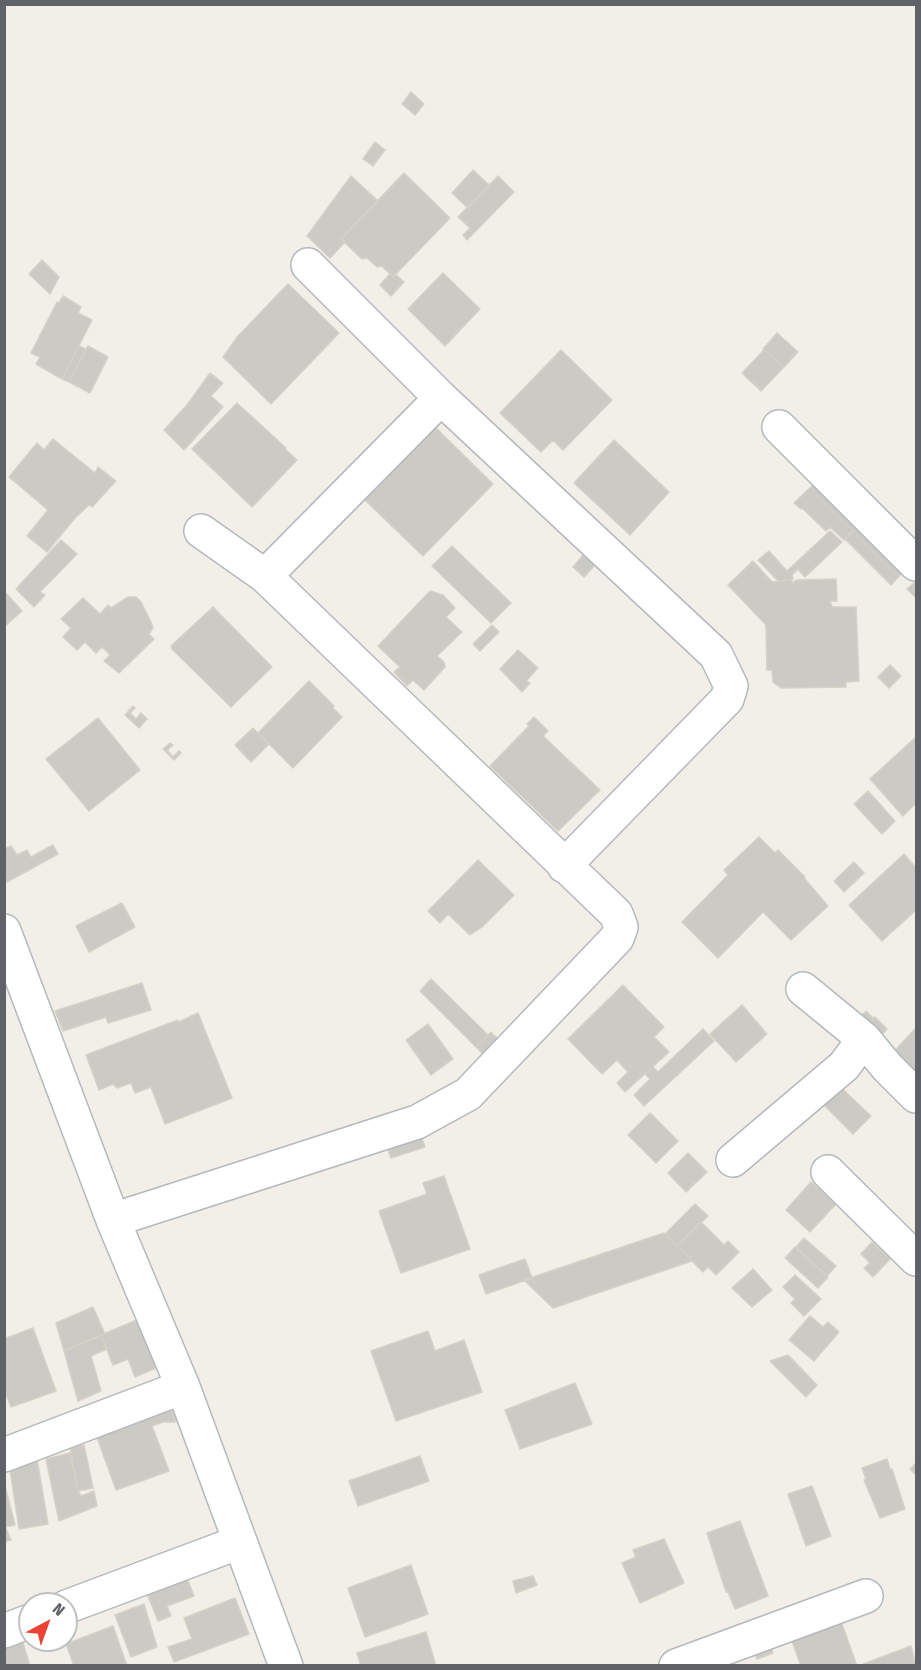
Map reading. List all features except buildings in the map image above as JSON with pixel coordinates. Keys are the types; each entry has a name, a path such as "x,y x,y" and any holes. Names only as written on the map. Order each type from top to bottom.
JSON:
{"street":[{"path":"308,265 441,398 716,655 731,686 727,699 564,866"},
{"path":"265,576 441,398"},
{"path":"779,427 916,564"},
{"path":"112,1220 417,1122 468,1094 617,938 621,927 616,914 265,576 201,531"},
{"path":"4,932 112,1220 183,1387 286,1665"},
{"path":"803,989 864,1039 887,1067 916,1096"},
{"path":"733,1160 844,1066 864,1039"},
{"path":"828,1172 916,1259"},
{"path":"4,1455 183,1387"},
{"path":"78,1603 240,1542"},
{"path":"676,1665 866,1596"}]}
